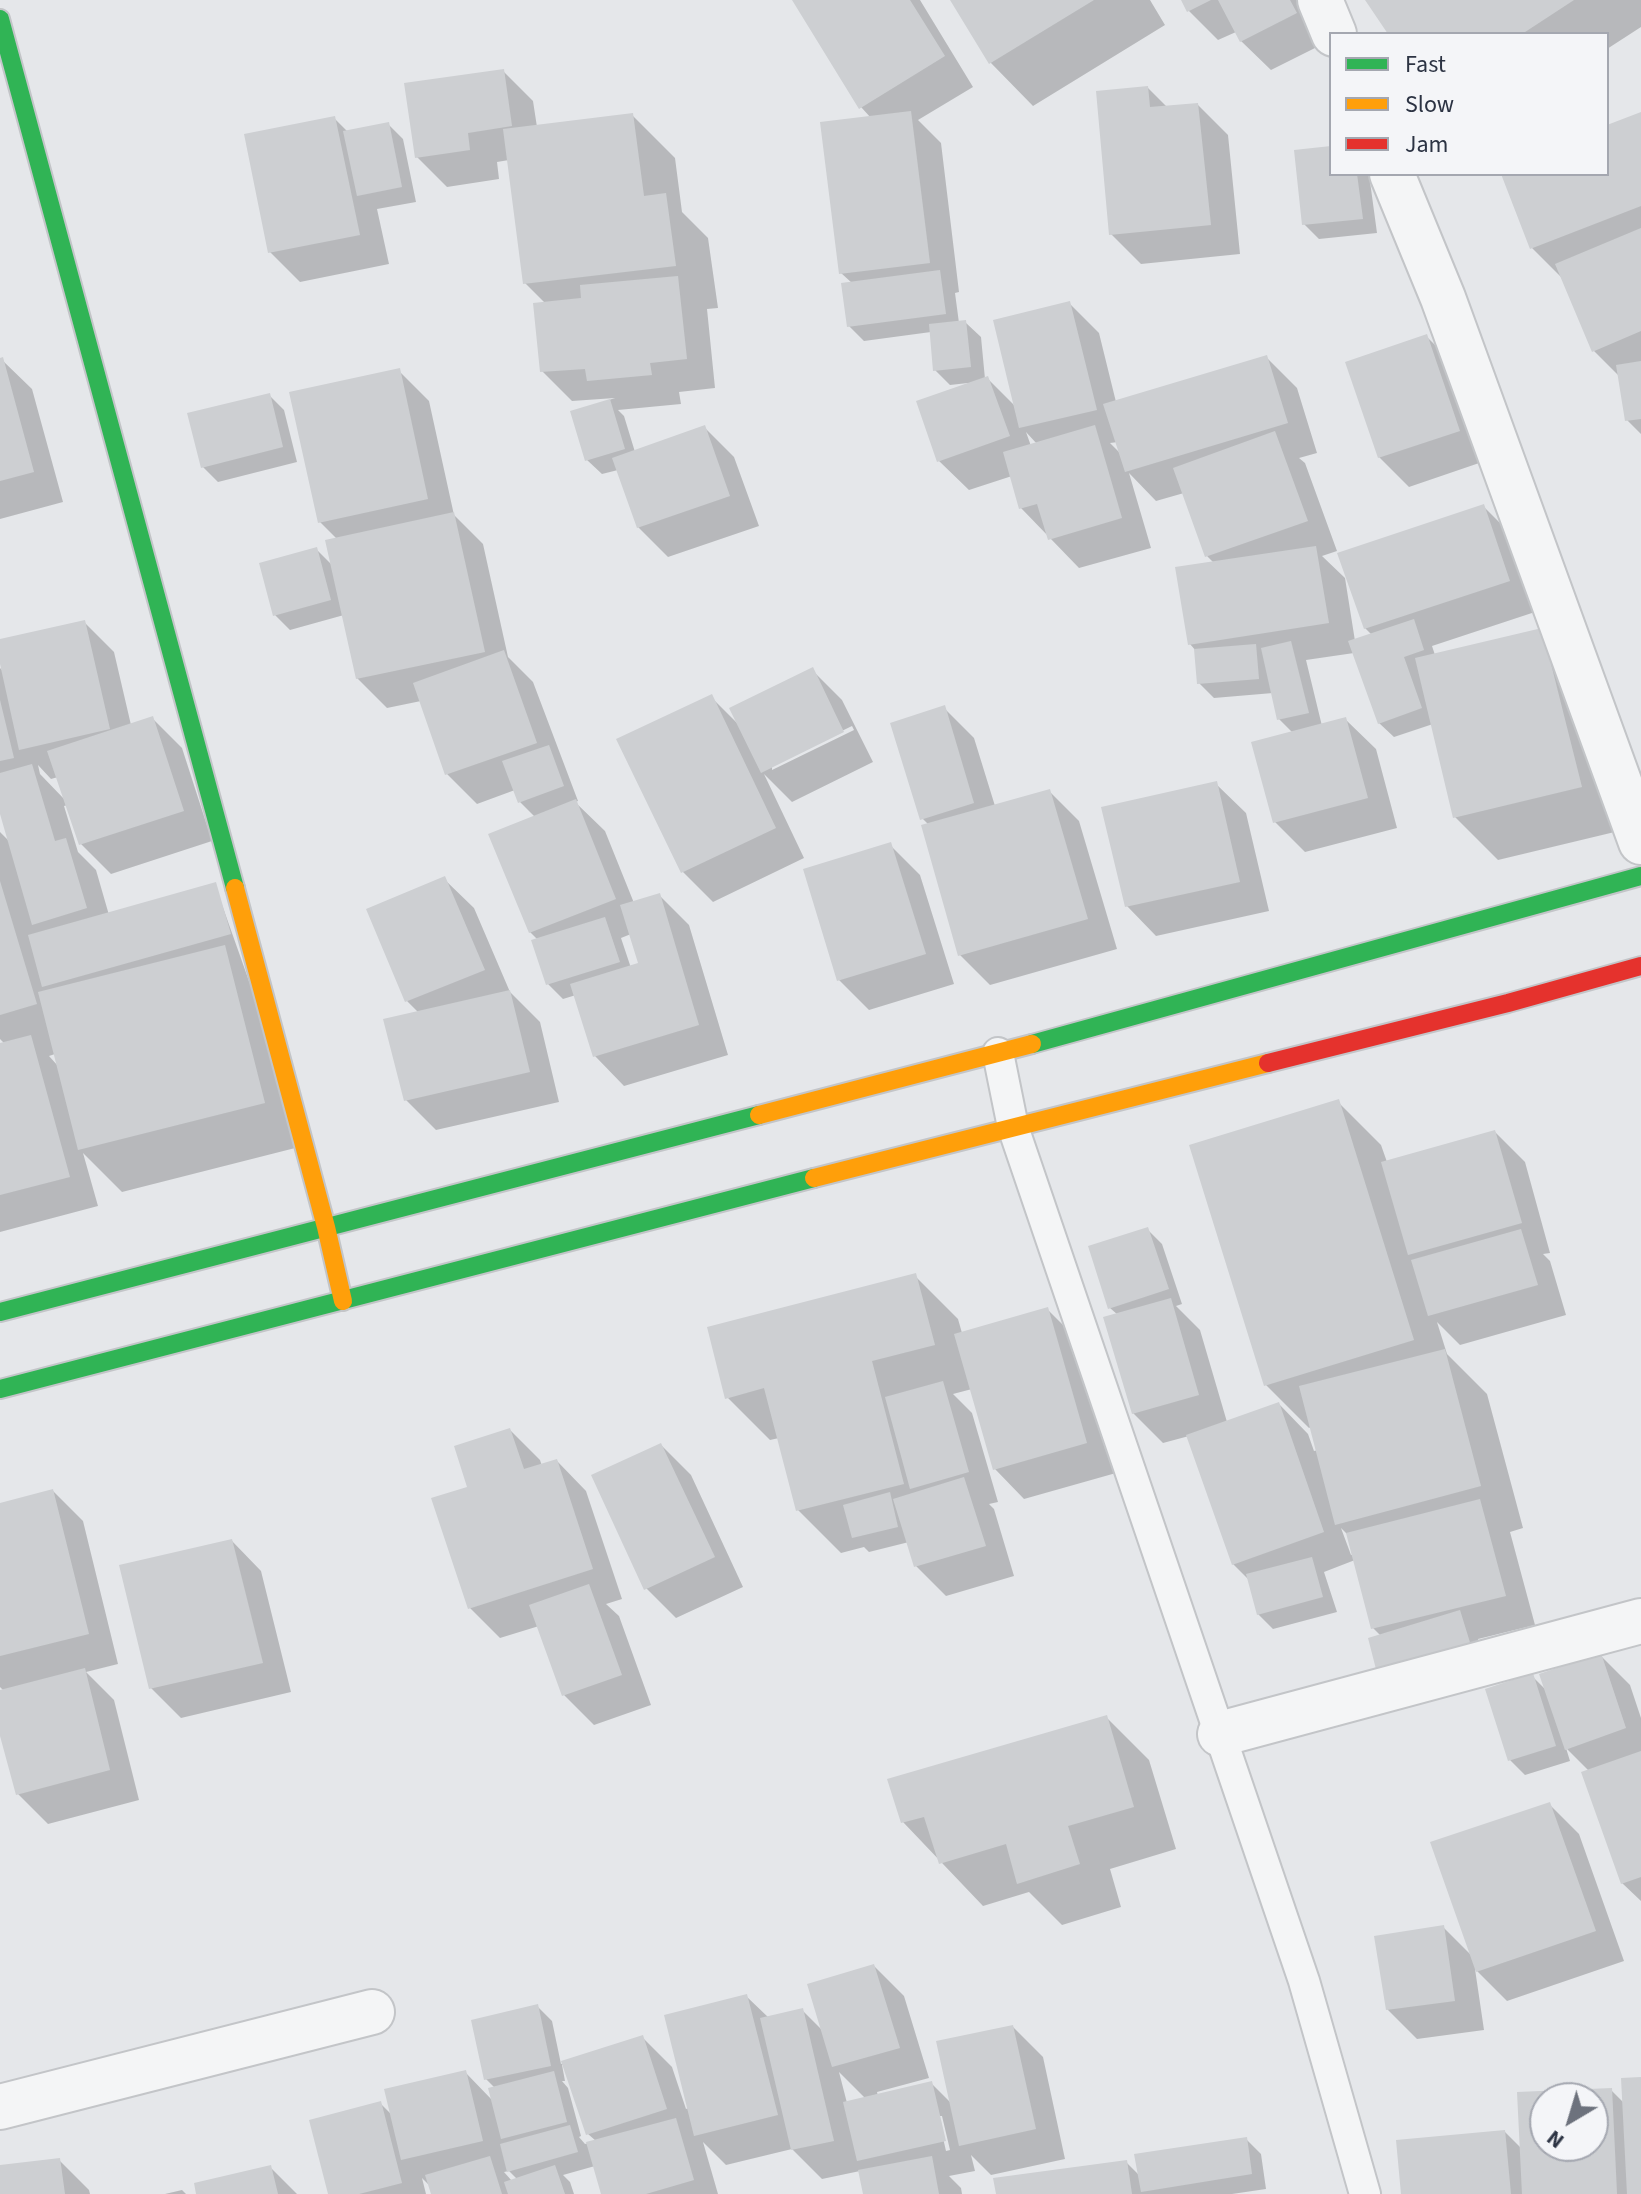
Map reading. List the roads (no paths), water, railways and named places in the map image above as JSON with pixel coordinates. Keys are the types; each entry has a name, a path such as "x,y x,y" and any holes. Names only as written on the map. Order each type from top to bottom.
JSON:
{"main road":[{"path":"0,19 326,1227 343,1301"},
{"path":"0,1312 998,1053 1641,876"},
{"path":"0,1389 1013,1127 1508,1003 1641,966"}],"street":[{"path":"1320,0 1333,32"},
{"path":"1393,176 1443,298 1641,842"},
{"path":"1220,1734 1641,1621"},
{"path":"0,2107 372,2012"}],"lane":[{"path":"998,1053 1013,1127 1304,1981 1365,2194"}]}
